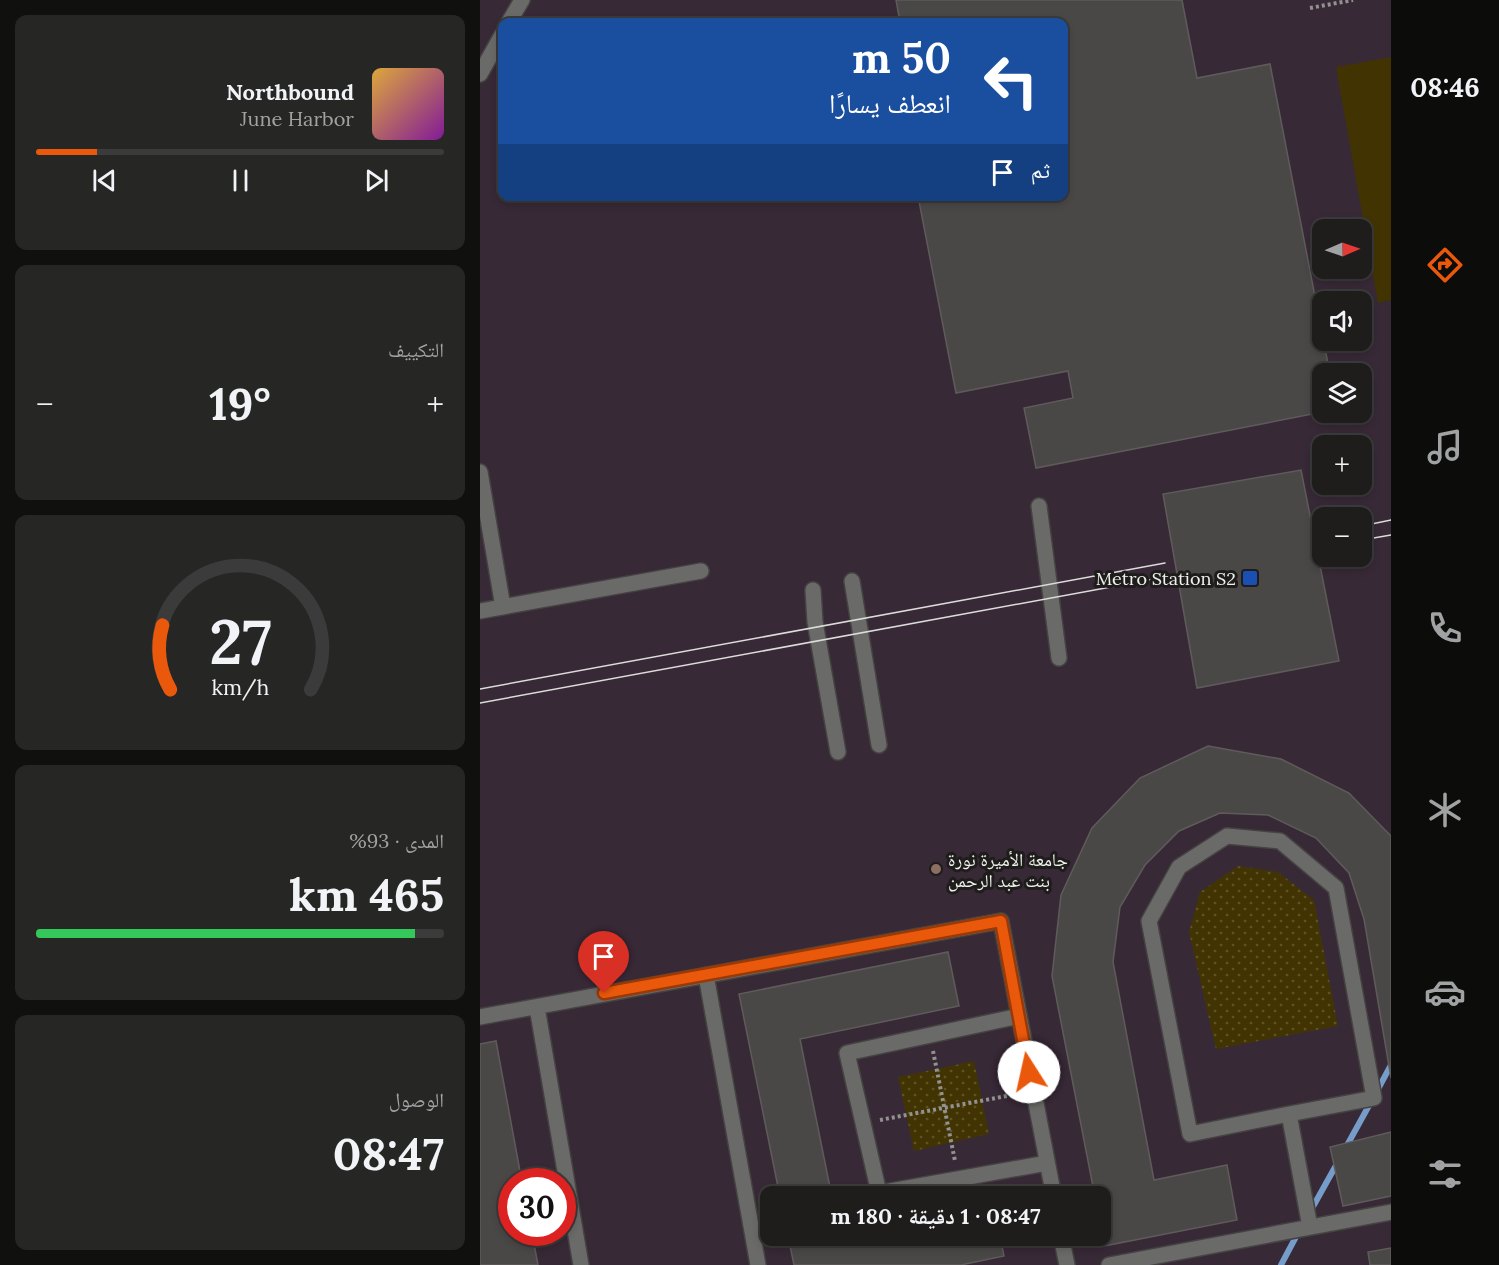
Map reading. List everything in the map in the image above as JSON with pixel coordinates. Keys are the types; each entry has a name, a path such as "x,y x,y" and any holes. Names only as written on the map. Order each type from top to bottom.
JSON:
{"street":[{"path":"511,18 522,0"},
{"path":"480,74 498,42"},
{"path":"480,472 503,607"},
{"path":"1039,506 1059,658"},
{"path":"480,611 701,572"},
{"path":"852,581 879,746"},
{"path":"813,590 815,622 838,752"},
{"path":"1227,836 1280,841 1336,888 1374,1098 1289,1114 1190,1134 1149,921 1179,867 1227,836"},
{"path":"480,1017 1001,921 1052,1186"},
{"path":"706,975 758,1265"},
{"path":"537,1007 581,1265"},
{"path":"1019,1016 847,1053 879,1193 1047,1163"},
{"path":"1289,1114 1310,1227"},
{"path":"1109,1265 1391,1212"},
{"path":"1063,1246 1067,1265"}],"path":[{"path":"1310,8 1353,0"},
{"path":"930,1035 958,1179"},
{"path":"863,1123 1033,1091"}],"shaded area":[{"name":"جامعة الأميرة نورة بنت عبد الرحمن","path":"480,0 1391,0 1391,1265 480,1265"},
{"path":"1391,57 1391,300 1378,303 1372,269 1372,219 1363,219 1336,67"},
{"path":"1238,866 1278,872 1314,900 1338,1026 1216,1049 1189,932 1200,892"},
{"path":"974,1061 989,1134 914,1151 898,1077"}],"building":[{"path":"896,0 1182,0 1197,78 1270,64 1314,291 1312,291 1312,351 1326,351 1328,363 1312,363 1312,414 1036,468 1024,408 1073,398 1068,371 956,393 919,201 1068,201 1068,18 899,18"},
{"name":"Metro Station S2","path":"1301,470 1312,525 1312,567 1320,567 1339,661 1197,688 1163,494"},
{"path":"1208,746 1281,759 1349,793 1391,836 1391,1078 1364,919 1349,873 1316,838 1268,815 1220,813 1179,831 1145,865 1120,907 1113,962 1154,1180 1227,1165 1237,1220 1111,1245 1111,1186 1093,1186 1052,976 1061,895 1092,828 1140,778"},
{"path":"948,952 959,1006 800,1039 830,1186 778,1186 739,994"},
{"path":"496,1041 519,1168 498,1168 498,1246 534,1246 538,1265 480,1265 480,1044"},
{"path":"1391,1132 1391,1196 1343,1206 1330,1147"},
{"path":"790,1246 1002,1246 1004,1256 961,1265 794,1265"},
{"path":"1391,1248 1391,1265 1370,1265 1368,1252"}],"waterway":[{"path":"1377,1091 1391,1065"},
{"path":"1345,1149 1372,1100"},
{"path":"1310,1212 1339,1160"},
{"path":"1281,1265 1299,1231"}],"tram line":[{"path":"1372,524 1391,520"},
{"path":"1372,538 1391,535"},
{"path":"480,689 1165,563"},
{"path":"480,703 1165,577"}],"place":[{"name":"Metro Station S2","path":"1250,578"},
{"name":"جامعة الأميرة نورة بنت عبد الرحمن","path":"936,869"}],"route":[{"path":"604,993 1001,921 1029,1072"}]}
